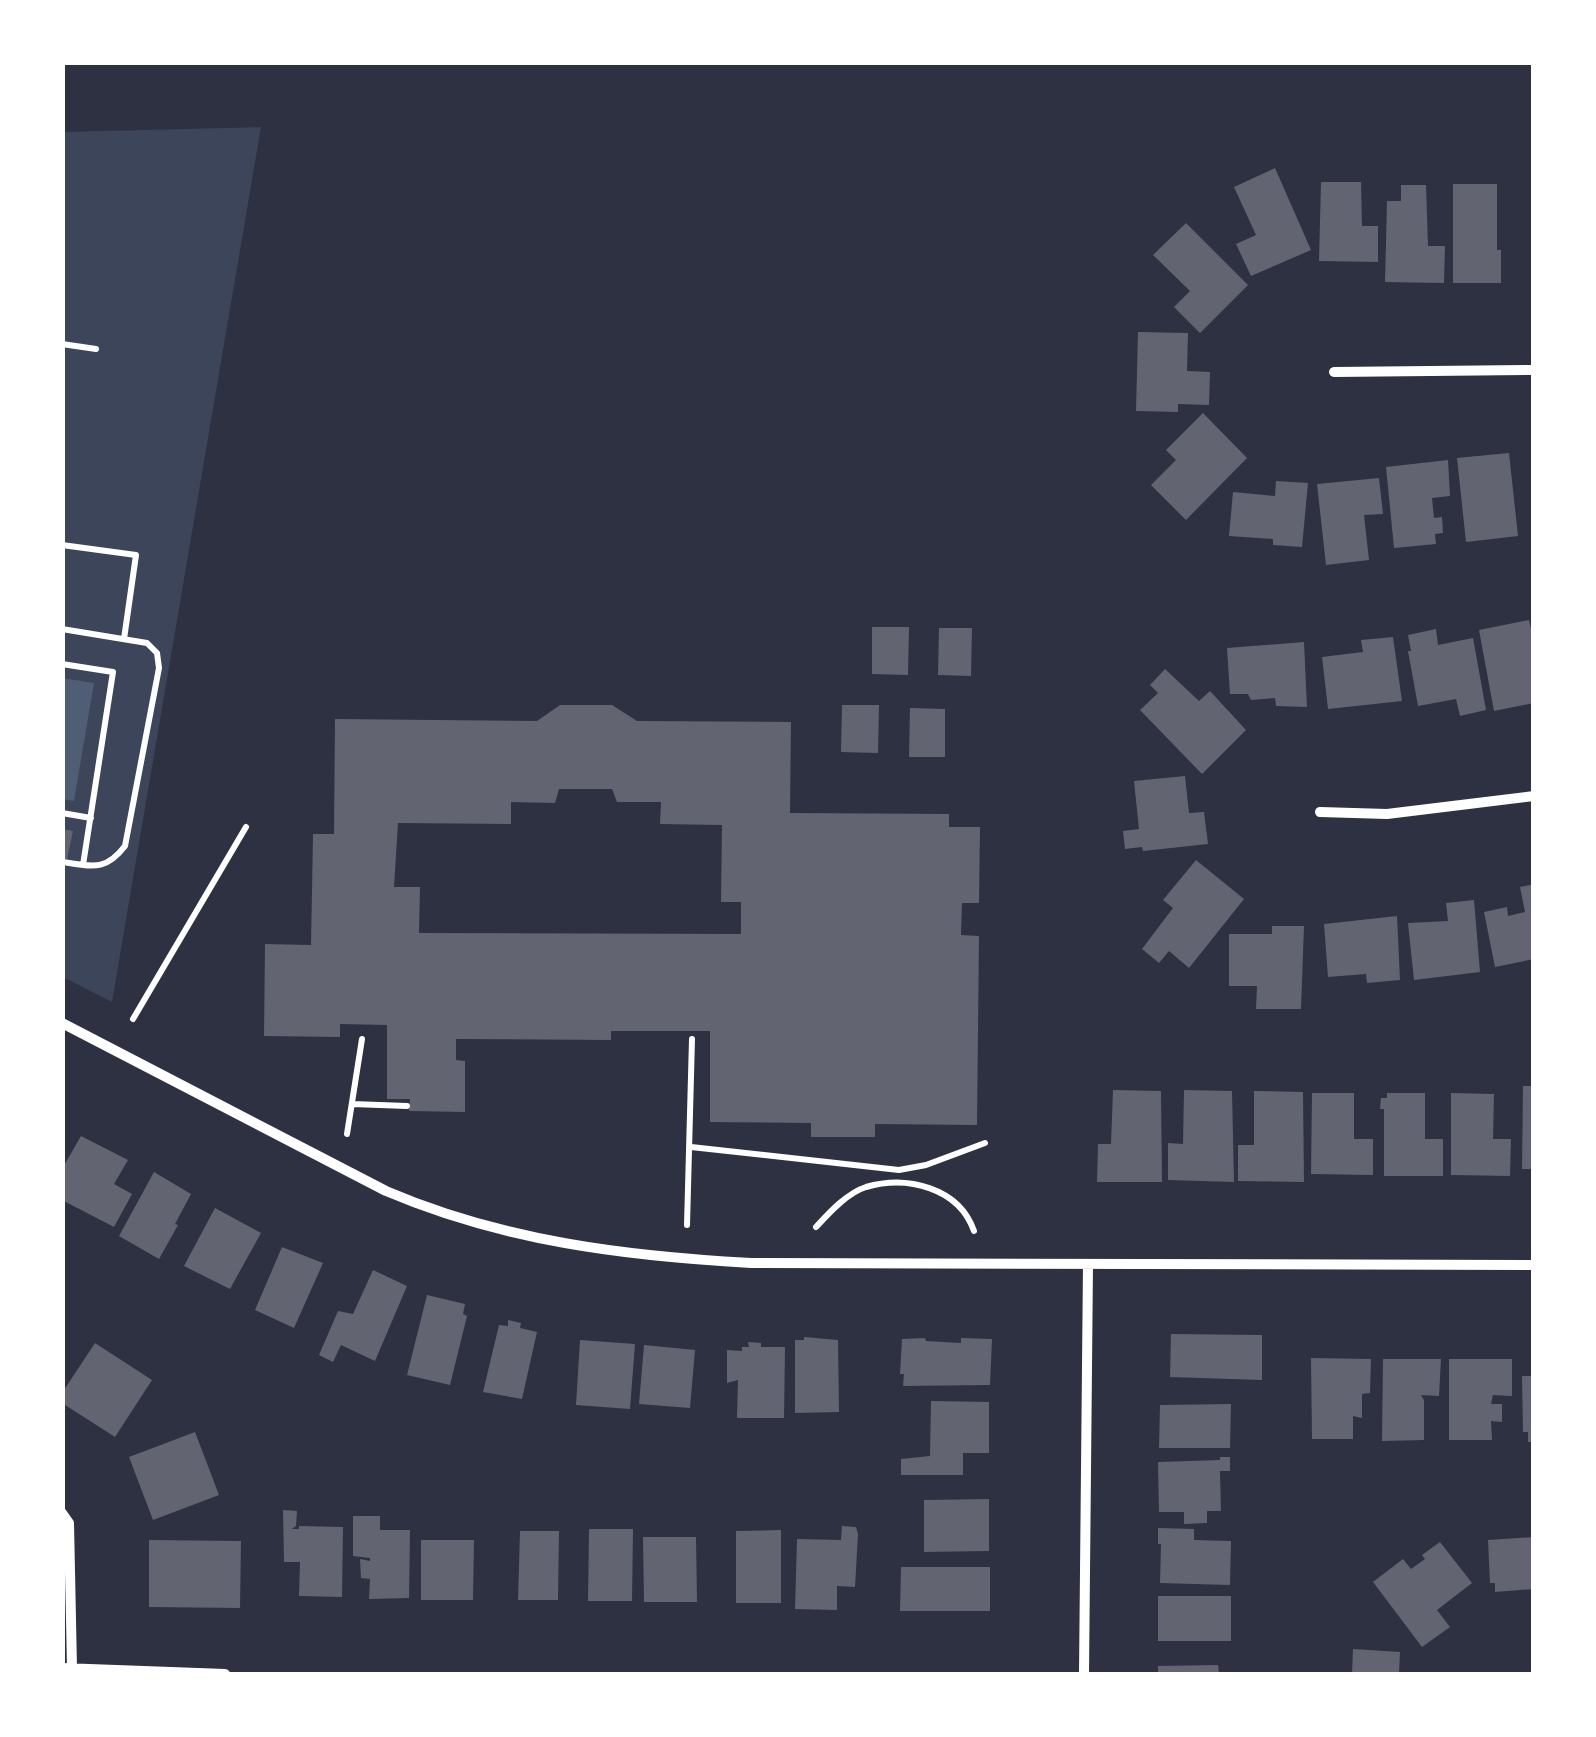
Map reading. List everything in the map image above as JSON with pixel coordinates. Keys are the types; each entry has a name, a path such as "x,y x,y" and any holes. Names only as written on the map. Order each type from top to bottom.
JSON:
{"street":[{"path":"1334,372 1534,370"},
{"path":"1320,812 1387,814 1534,796"},
{"path":"62,1023 386,1192 499,1231 588,1248 661,1258 751,1263 1534,1265"},
{"path":"1084,1674 1088,1264"},
{"path":"62,1513 68,1523 67,1668 226,1674"}],"path":[{"path":"62,344 96,349"},
{"path":"62,546 136,555 124,639"},
{"path":"62,629 147,643 156,653 158,668 125,846 113,862 100,866 62,862"},
{"path":"62,664 113,672 83,865"},
{"path":"62,814 90,818"},
{"path":"133,1019 246,828"},
{"path":"347,1134 362,1039"},
{"path":"687,1225 692,1039"},
{"path":"352,1104 407,1106"},
{"path":"691,1148 899,1170 926,1165 985,1144"},
{"path":"899,1170 900,1183"},
{"path":"816,1227 863,1188 900,1183 934,1188 967,1211 974,1231"}],"shaded area":[{"path":"261,127 112,1002 63,977 62,132"},
{"path":"62,678 94,683 74,801 63,799"}],"building":[{"path":"1275,168 1311,250 1251,276 1236,244 1256,235 1234,187"},
{"path":"1321,182 1361,182 1362,226 1378,226 1378,262 1319,261"},
{"path":"1453,184 1497,184 1501,283 1453,283"},
{"path":"1401,185 1426,185 1428,246 1445,246 1444,283 1385,282 1387,201 1401,201"},
{"path":"1186,223 1248,285 1200,333 1174,307 1190,291 1153,255"},
{"path":"1138,332 1188,333 1187,371 1210,372 1209,405 1178,404 1178,412 1136,411"},
{"path":"1203,413 1247,458 1186,520 1151,485 1176,460 1166,450"},
{"path":"1509,453 1518,536 1466,542 1457,458"},
{"path":"1448,460 1450,496 1432,498 1434,518 1442,517 1443,533 1435,534 1436,544 1394,548 1386,467"},
{"path":"1379,478 1383,514 1364,515 1369,560 1326,565 1317,484"},
{"path":"1276,481 1308,483 1302,547 1273,545 1273,539 1229,536 1233,492 1275,496"},
{"path":"1529,620 1534,642 1534,703 1494,711 1479,630"},
{"path":"872,627 909,627 908,675 872,674"},
{"path":"939,628 972,628 971,676 938,675"},
{"path":"1436,629 1438,645 1473,638 1486,710 1460,716 1456,699 1418,706 1408,635"},
{"path":"1393,637 1402,701 1328,709 1322,657 1363,652 1361,640"},
{"path":"1304,642 1307,707 1276,706 1275,698 1251,700 1248,694 1230,694 1227,648"},
{"path":"1165,669 1199,701 1210,691 1246,730 1202,774 1140,710 1158,693 1150,685"},
{"path":"560,705 612,705 637,721 791,722 790,813 949,814 949,827 980,827 979,903 962,903 961,935 979,936 977,1125 875,1124 875,1137 811,1137 811,1123 710,1122 710,1031 611,1031 611,1040 456,1039 456,1060 465,1061 465,1112 409,1111 410,1099 387,1099 387,1025 340,1024 340,1037 264,1036 265,944 311,945 313,834 334,834 335,719 537,721","holes":["559,789 612,789 617,802 661,802 660,824 722,825 721,902 741,902 741,934 419,933 420,887 394,887 398,823 511,824 511,802 555,803"]},
{"path":"842,705 879,705 878,753 841,752"},
{"path":"910,708 945,709 945,757 909,757"},
{"path":"1185,776 1189,813 1204,812 1208,844 1143,851 1142,847 1125,849 1123,831 1139,829 1134,781"},
{"path":"62,829 73,831 67,859 62,859"},
{"path":"1196,860 1244,899 1189,968 1169,951 1159,963 1142,949 1173,908 1163,900"},
{"path":"1534,884 1534,959 1495,967 1484,912 1507,907 1508,916 1525,912 1520,887"},
{"path":"1474,900 1480,972 1414,980 1408,923 1448,921 1446,903"},
{"path":"1397,916 1400,980 1367,983 1366,974 1328,977 1324,924"},
{"path":"1272,926 1304,926 1301,1009 1256,1009 1257,986 1229,986 1229,934 1272,934"},
{"path":"1523,1086 1534,1086 1534,1169 1522,1169"},
{"path":"1113,1090 1161,1091 1162,1182 1097,1182 1098,1144 1111,1144"},
{"path":"1184,1090 1232,1091 1234,1182 1168,1180 1168,1143 1183,1144"},
{"path":"1254,1091 1303,1092 1304,1182 1238,1181 1238,1145 1254,1145"},
{"path":"1312,1093 1354,1093 1354,1139 1373,1139 1373,1175 1311,1174"},
{"path":"1387,1093 1425,1093 1425,1139 1443,1139 1443,1176 1384,1176 1384,1109 1380,1109 1381,1098 1387,1098"},
{"path":"1451,1093 1494,1094 1493,1139 1511,1139 1510,1176 1451,1175"},
{"path":"81,1136 128,1160 114,1184 132,1194 114,1227 62,1200 62,1169"},
{"path":"154,1172 191,1194 159,1259 119,1236"},
{"path":"215,1208 261,1233 230,1289 184,1266"},
{"path":"282,1247 323,1263 294,1328 255,1310"},
{"path":"373,1270 407,1286 375,1361 341,1345 333,1362 319,1355 338,1311 353,1314"},
{"path":"427,1295 465,1304 463,1314 467,1316 450,1385 407,1375"},
{"path":"508,1320 537,1332 522,1399 483,1392 499,1325 508,1326"},
{"path":"1171,1334 1262,1335 1262,1380 1170,1377"},
{"path":"961,1338 992,1339 990,1385 903,1386 902,1339 961,1343"},
{"path":"580,1340 635,1344 630,1409 576,1405"},
{"path":"795,1340 838,1340 839,1412 795,1413"},
{"path":"748,1342 761,1343 761,1347 785,1347 784,1418 737,1418 738,1380 727,1383 727,1350 742,1351 742,1347 749,1347"},
{"path":"95,1343 152,1380 115,1437 62,1403 62,1393"},
{"path":"644,1345 695,1350 690,1408 639,1404"},
{"path":"1311,1358 1371,1359 1370,1393 1362,1394 1362,1418 1353,1416 1353,1439 1312,1439"},
{"path":"1383,1359 1441,1359 1439,1396 1421,1395 1424,1440 1382,1441"},
{"path":"1449,1359 1512,1359 1512,1396 1493,1395 1491,1404 1502,1404 1502,1422 1491,1421 1492,1440 1449,1440"},
{"path":"1522,1376 1534,1376 1534,1442 1528,1442 1528,1432 1523,1432"},
{"path":"931,1401 989,1402 989,1453 963,1453 963,1475 901,1475 901,1459 930,1456"},
{"path":"1231,1404 1230,1448 1159,1448 1160,1405"},
{"path":"195,1432 219,1495 153,1520 129,1457"},
{"path":"1230,1457 1230,1471 1220,1471 1221,1511 1207,1511 1207,1523 1184,1524 1184,1512 1159,1512 1158,1462"},
{"path":"989,1499 989,1551 924,1552 924,1500"},
{"path":"283,1510 297,1511 296,1526 292,1529 343,1527 342,1597 299,1596 300,1562 284,1562"},
{"path":"353,1516 380,1516 380,1530 410,1530 409,1598 369,1599 370,1579 361,1578 360,1559 370,1558 353,1556"},
{"path":"842,1526 856,1527 858,1534 855,1587 837,1586 837,1610 795,1609 797,1539 841,1540"},
{"path":"1158,1528 1194,1529 1194,1540 1231,1541 1230,1585 1160,1583"},
{"path":"589,1529 633,1529 632,1601 588,1601"},
{"path":"781,1530 781,1603 736,1603 736,1531"},
{"path":"520,1531 559,1531 558,1600 518,1600"},
{"path":"643,1537 696,1537 697,1602 644,1602"},
{"path":"1534,1537 1534,1589 1495,1592 1495,1583 1490,1583 1488,1540"},
{"path":"149,1540 241,1541 240,1608 149,1607"},
{"path":"421,1540 474,1540 473,1600 421,1600"},
{"path":"1440,1542 1472,1583 1437,1610 1450,1627 1422,1647 1373,1582 1403,1559 1411,1569"},
{"path":"901,1567 990,1567 990,1611 900,1611"},
{"path":"1158,1596 1231,1596 1231,1641 1158,1641"},
{"path":"1353,1649 1400,1652 1399,1674 1352,1674"},
{"path":"1218,1665 1219,1674 1158,1674 1158,1666"}]}
